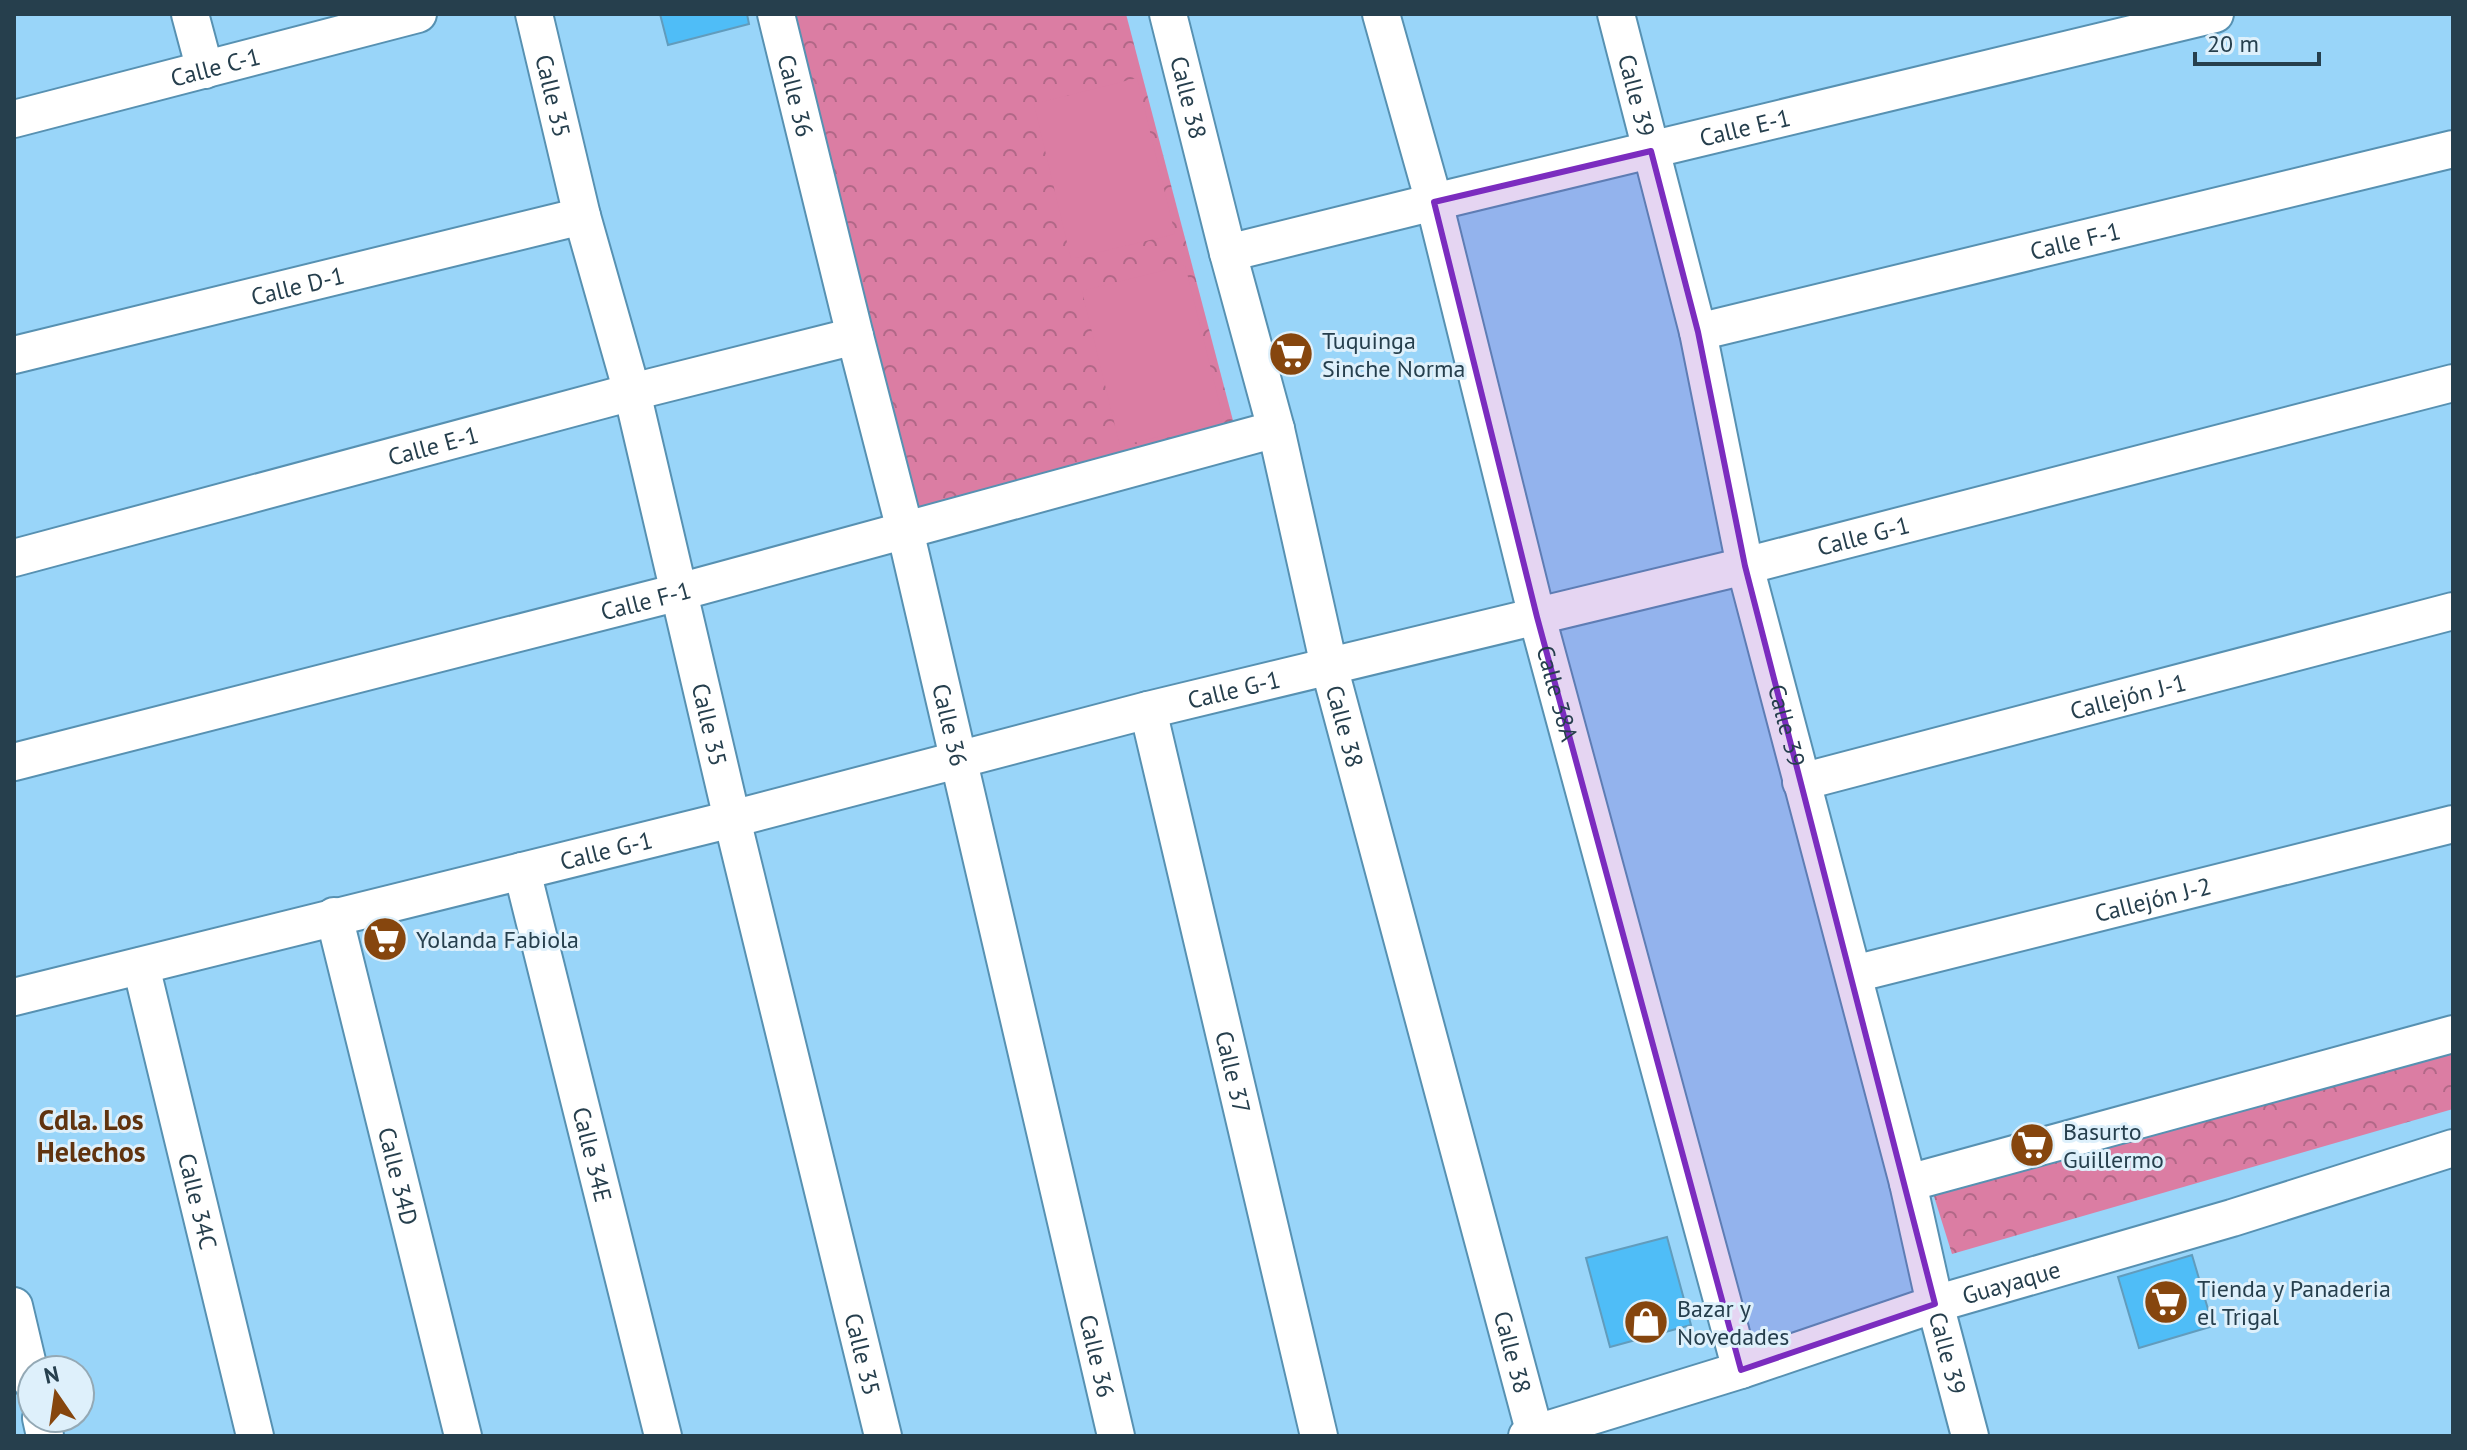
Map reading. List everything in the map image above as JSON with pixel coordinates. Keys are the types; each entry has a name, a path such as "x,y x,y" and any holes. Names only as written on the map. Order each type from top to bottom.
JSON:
{"street":[{"path":"190,14 205,70"},
{"name":"Calle C-1","path":"14,119 418,14"},
{"name":"Calle 35","path":"534,14 582,216 632,392 732,819 883,1436"},
{"name":"Calle 36","path":"776,14 905,530 1116,1436"},
{"name":"Calle 38","path":"1168,14 1276,429 1329,666 1531,1435"},
{"name":"Calle 38A","path":"1381,14 1434,202 1537,617 1741,1370"},
{"name":"Calle 39","path":"1616,14 1698,332 1745,566 1854,974 1970,1436"},
{"name":"Calle E-1","path":"1228,253 2215,14"},
{"name":"Calle F-1","path":"1698,332 2453,149"},
{"name":"Calle D-1","path":"14,355 582,216"},
{"name":"Calle E-1","path":"14,558 632,392 855,336"},
{"name":"Calle G-1","path":"14,997 732,819 1148,710 1745,566 2453,383"},
{"name":"Calle F-1","path":"14,762 679,592 1276,429"},
{"name":"Callejón J-1","path":"1801,782 2453,611"},
{"name":"Calle 37","path":"1148,710 1319,1436"},
{"name":"Callejón J-2","path":"1854,974 2453,824"},
{"name":"Calle 34E","path":"522,871 663,1436"},
{"name":"Calle 34D","path":"334,916 463,1436"},
{"name":"Calle 34C","path":"141,966 255,1436"},
{"path":"1908,1183 2453,1034"},
{"name":"Guayaque","path":"1531,1435 1741,1370 1935,1304 2232,1218 2453,1148"},
{"path":"14,1306 25,1354"}],"highlighted area":[{"path":"1651,151 1698,332 1745,566 1935,1304 1741,1370 1537,617 1434,202"}],"green space":[{"path":"796,14 1126,14 1236,432 915,511"},
{"path":"1137,78 1175,234 1071,259 1034,104"},
{"path":"1185,265 1224,421 1120,446 1082,291"},
{"path":"2453,1048 2453,1109 1952,1254 1932,1190"}],"building":[{"path":"660,14 747,14 749,24 668,45"},
{"path":"1667,1237 1691,1325 1610,1347 1586,1258"},
{"name":"Tienda y Panaderia el Trigal","path":"2192,1255 2213,1326 2139,1348 2118,1277"}],"place":[{"name":"Tuquinga Sinche Norma","path":"1291,354"},
{"name":"Yolanda Fabiola","path":"385,939"},
{"name":"Basurto Guillermo","path":"2032,1145"},
{"name":"Tienda y Panaderia el Trigal","path":"2166,1302"},
{"name":"Bazar y Novedades","path":"1646,1322"}],"district":[{"name":"Cdla. Los Helechos","path":"91,1135"}]}
